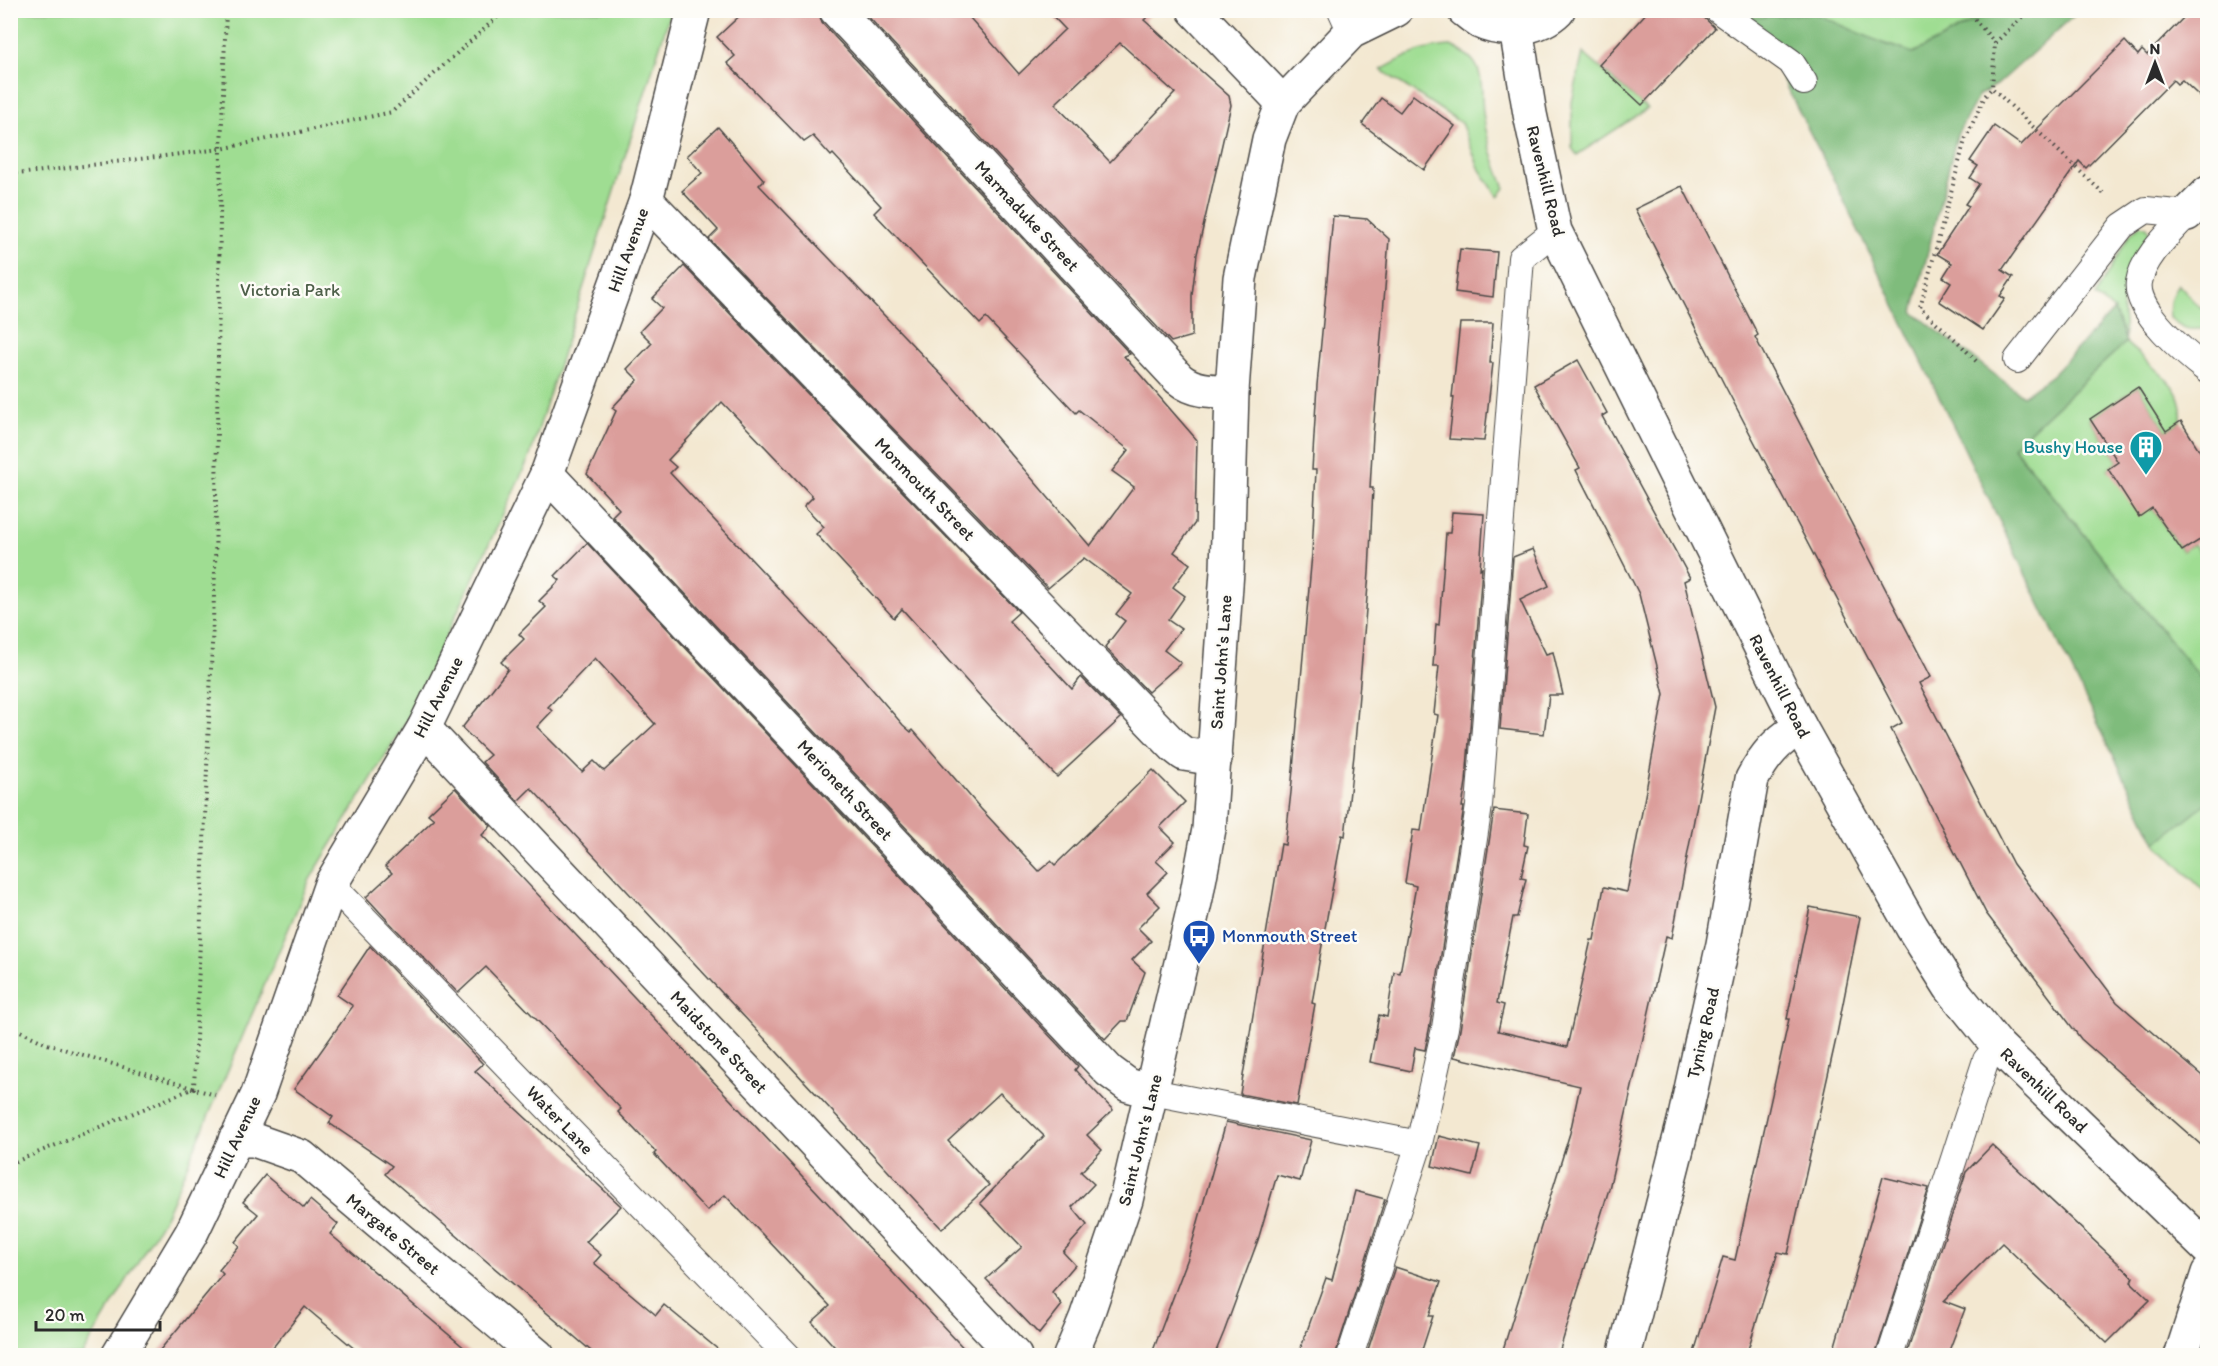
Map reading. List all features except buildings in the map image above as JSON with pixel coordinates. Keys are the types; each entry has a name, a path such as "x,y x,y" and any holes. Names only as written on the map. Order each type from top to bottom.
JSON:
{"street":[{"name":"Hill Avenue","path":"118,1356 191,1234 258,1094 331,884 424,728 547,474 646,200 694,10"},
{"name":"Marmaduke Street","path":"836,10 1179,379 1185,384 1203,390 1232,391"},
{"path":"1194,10 1283,103"},
{"name":"Saint John's Lane","path":"1070,1356 1086,1318 1126,1200 1196,898 1209,829 1227,571 1232,391 1240,278 1269,139 1283,103 1346,21 1396,10"},
{"path":"1464,10 1482,23 1516,29 1533,26 1558,10"},
{"name":"Ravenhill Road","path":"1516,29 1530,114 1555,231 1800,727 1912,927 1950,987 1998,1046 2208,1249"},
{"name":"Monmouth Street","path":"646,200 1175,747 1184,754 1215,759"},
{"name":"Merioneth Street","path":"547,474 1109,1071 1128,1085 1152,1092"},
{"name":"Tyning Road","path":"1624,1356 1684,1121 1721,956 1752,779 1764,756 1784,737 1800,727"},
{"name":"Maidstone Street","path":"424,728 1015,1356"},
{"name":"Margate Street","path":"235,1140 254,1140 302,1157 538,1356"},
{"path":"2181,1356 2208,1273"}],"lane":[{"path":"1718,10 1791,62 1804,82"},
{"path":"2017,360 2122,226 2146,210 2197,204"},
{"path":"2197,204 2151,255 2139,283 2145,308 2181,350 2208,371"},
{"path":"1350,1356 1419,1144 1445,1028 1479,806 1521,258 1555,231"},
{"name":"Water Lane","path":"331,884 788,1356"},
{"path":"1890,1356 1986,1060 1998,1046"},
{"path":"1152,1092 1419,1144"}],"path":[{"path":"194,1088 215,571 221,149 226,10"},
{"path":"10,175 221,149 392,112 505,10"},
{"path":"1967,10 1995,43"},
{"path":"1976,361 1920,308 1965,140 1985,96 1992,88 1995,43 2029,10"},
{"path":"1992,88 2103,193 2146,210"},
{"path":"10,1026 47,1044 217,1096 258,1094"},
{"path":"10,1164 194,1088"}],"green space":[{"name":"Victoria Park","path":"10,11 671,11 530,456 407,720 309,881 166,1215 82,1355 11,1355"},
{"path":"1724,11 1991,11 1913,53 1882,43 1738,19"},
{"path":"1991,11 2079,11 1997,85 1979,95 1957,135 1913,312 2023,396 2053,374 2114,310 2126,342 2013,447 2207,686 2207,802 2156,843 1824,160 1772,59 1738,19 1814,13 1882,43 1913,53"},
{"path":"1451,46 1472,59 1479,73 1486,131 1505,188 1498,197 1480,170 1461,123 1381,70 1414,53"},
{"path":"1583,53 1647,109 1577,155 1572,148 1572,102"},
{"path":"2140,225 2147,227 2150,234 2131,265 2125,288 2123,312 2126,342 2114,310 2095,296 2129,236"},
{"path":"2178,284 2197,305 2207,311 2207,328 2187,329 2170,318 2169,308"},
{"path":"2126,342 2175,390 2181,409 2181,421 2166,431 2138,387 2090,419 2118,462 2108,469 2152,508 2182,551 2194,544 2207,564 2207,686 2013,446"},
{"path":"2207,802 2207,894 2156,843"}],"place":[{"name":"Bushy House","path":"2146,476"},
{"name":"Monmouth Street","path":"1199,965"}]}
